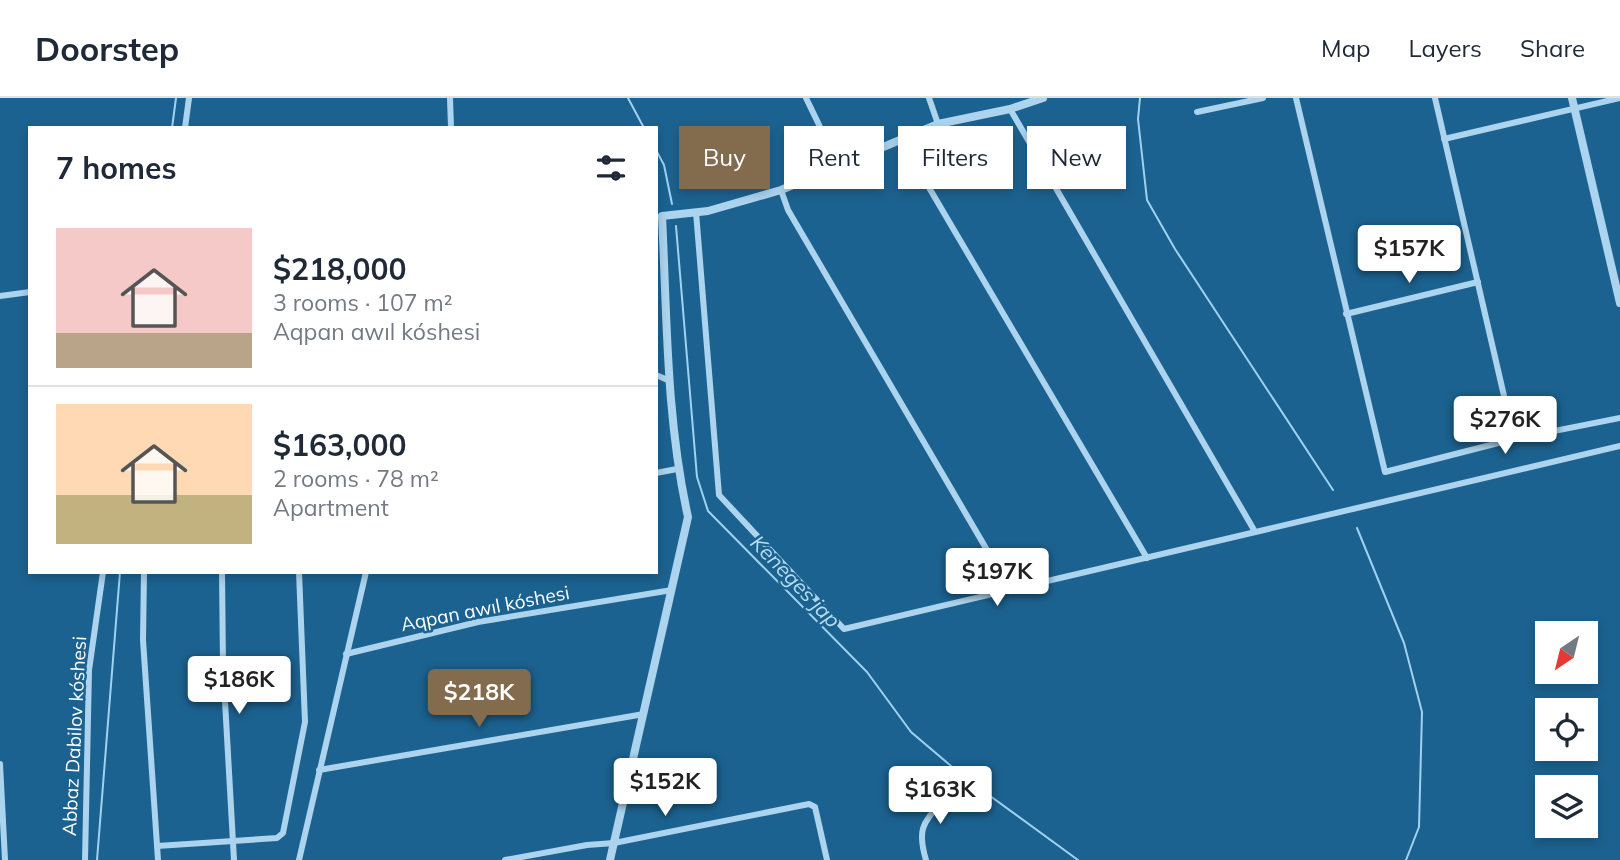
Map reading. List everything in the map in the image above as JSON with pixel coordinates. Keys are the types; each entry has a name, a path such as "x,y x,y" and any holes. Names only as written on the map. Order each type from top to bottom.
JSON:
{"street":[{"path":"185,126 189,98"},
{"path":"450,98 451,126"},
{"path":"806,98 820,126"},
{"path":"929,98 938,124"},
{"path":"933,126 1010,109 1043,98"},
{"path":"1197,113 1263,98"},
{"path":"1296,98 1385,472 1514,439 1620,418"},
{"path":"1435,98 1514,439"},
{"path":"1572,98 1620,303"},
{"path":"1444,139 1620,98"},
{"path":"1010,109 1254,530"},
{"path":"610,860 688,517 677,469 659,216 696,212 784,189"},
{"path":"930,189 1147,558"},
{"path":"781,190 788,210 1011,591"},
{"path":"696,212 719,495 844,629 1011,591 1254,530 1620,446"},
{"path":"1346,314 1478,282"},
{"path":"0,296 28,292"},
{"path":"658,375 670,381"},
{"path":"658,473 677,469"},
{"name":"Abbaz Dabilov kóshesi","path":"85,860 89,670 103,574"},
{"path":"144,574 144,640 158,860"},
{"path":"222,574 222,666 234,860"},
{"path":"157,846 277,838 283,833 304,722 299,574"},
{"path":"299,860 366,574"},
{"name":"Aqpan awıl kóshesi","path":"346,654 478,622 672,590"},
{"path":"319,770 644,714"},
{"path":"0,764 5,860"},
{"path":"926,860 919,836 921,829 950,792"},
{"path":"505,860 587,845 614,843 809,804 815,807 827,860"}],"waterway":[{"path":"172,126 176,98"},
{"name":"Keneges jap","path":"628,98 643,126"},
{"path":"1140,98 1138,119 1147,200 1175,249 1333,490"},
{"name":"Keneges jap","path":"658,154 664,165 672,204"},
{"name":"Keneges jap","path":"676,226 697,477 708,511 867,672 911,732 964,777 1078,860"},
{"path":"1357,528 1404,643 1422,712 1419,827 1406,860"},
{"path":"97,860 120,574"}]}
